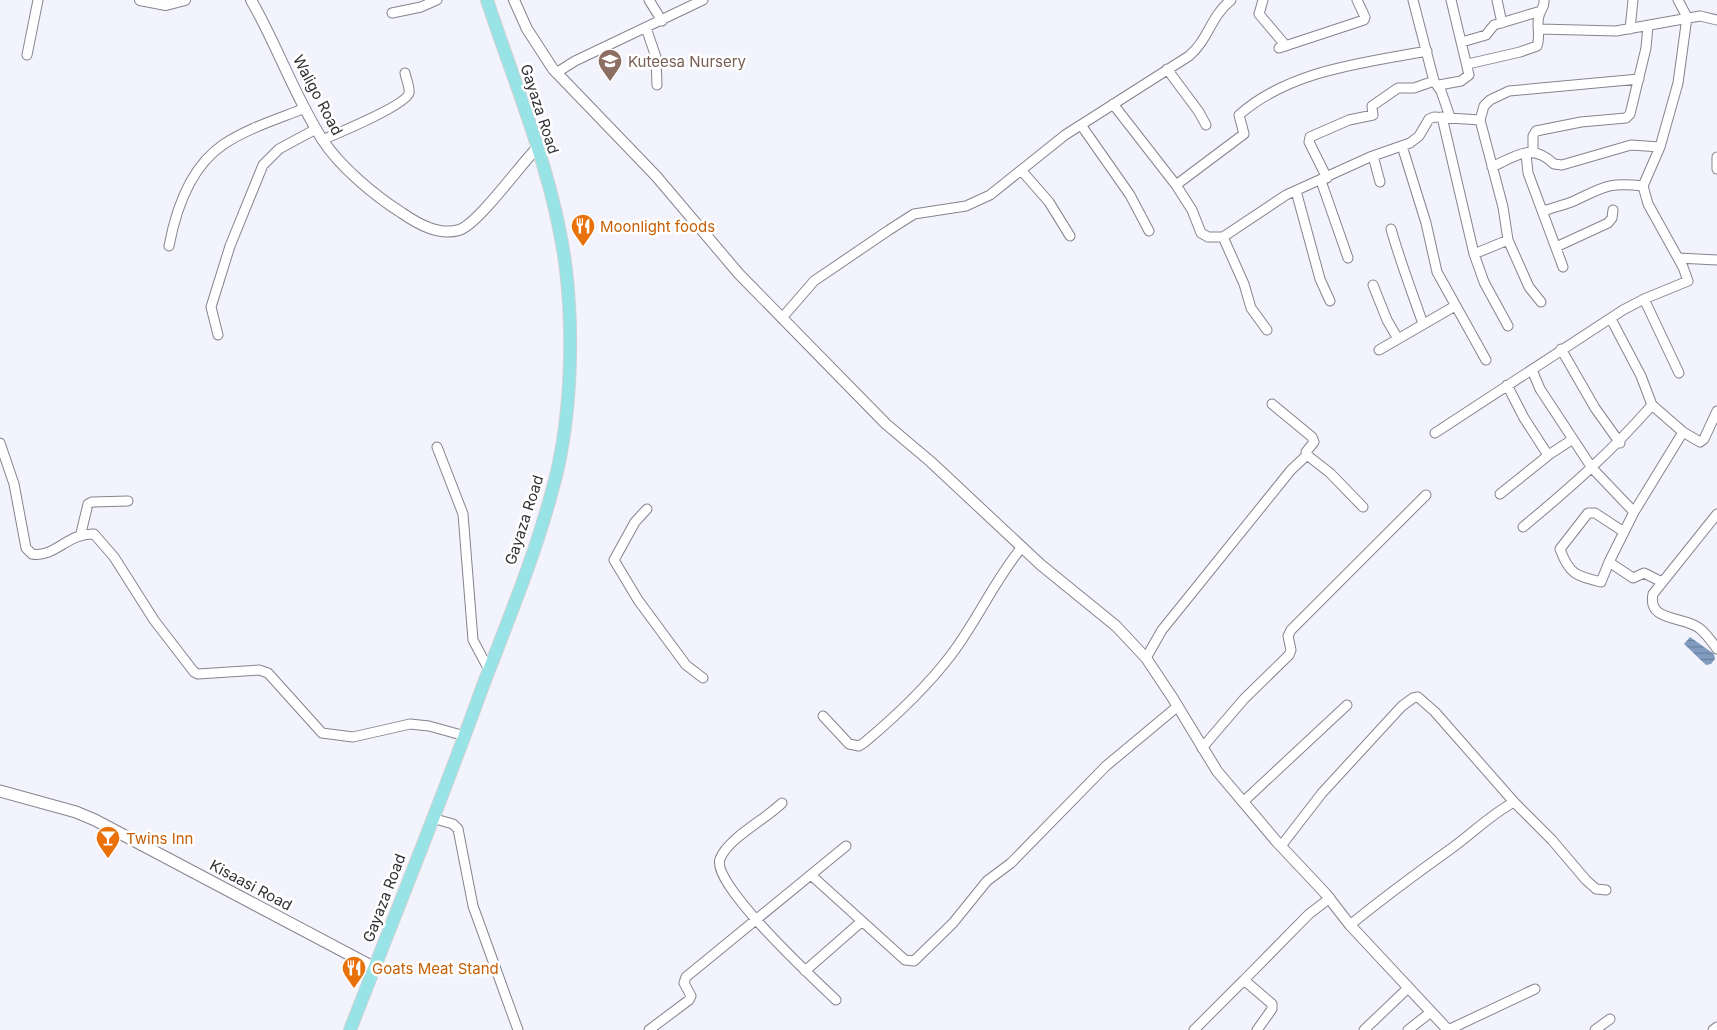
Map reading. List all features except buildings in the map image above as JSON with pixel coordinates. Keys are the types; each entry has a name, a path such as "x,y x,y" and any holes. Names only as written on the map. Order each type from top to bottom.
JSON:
{"main road":[{"name":"Gayaza Road","path":"350,1030 465,736 553,490 567,412 570,353 566,271 555,212 537,148 486,0"},
{"name":"Kisaasi Road","path":"0,791 76,812 95,820 374,968"}],"street":[{"path":"27,55 38,0"},
{"path":"140,0 166,5 185,0"},
{"name":"Waligo Road","path":"251,0 322,140 348,170 395,209 416,222 433,229 460,230 475,219 537,148"},
{"path":"392,12 420,7 437,0"},
{"path":"514,0 527,29 556,73 644,163 739,274 886,424 931,462 1022,547 1116,626 1146,658 1178,706 1217,771 1281,846 1330,898 1350,926 1448,1030 1535,989"},
{"path":"649,0 662,21"},
{"path":"556,73 703,0"},
{"path":"782,318 814,281 914,214 966,206 990,195 1081,125 1196,49 1216,15 1231,0"},
{"path":"1263,0 1259,14 1282,47 1364,20 1365,17 1357,0"},
{"path":"1413,0 1446,117 1474,254 1486,288 1508,326"},
{"path":"1348,258 1324,179 1308,142 1310,137 1342,123 1373,115 1372,106 1398,88 1414,88 1467,78 1469,75 1466,66 1468,64 1451,0"},
{"path":"1497,0 1502,23"},
{"path":"1468,64 1534,48 1539,42 1540,29 1538,18 1544,0"},
{"path":"1630,28 1633,0"},
{"path":"1436,433 1611,318 1644,299 1688,281 1678,258 1648,204 1642,186 1660,146 1678,83 1686,17 1678,0"},
{"path":"1462,42 1486,35 1494,25 1541,11"},
{"path":"1540,29 1600,31 1648,26 1686,17 1700,16 1717,20"},
{"path":"1563,267 1528,173 1529,153 1533,136 1536,132 1581,122 1626,118 1633,110 1648,26"},
{"path":"646,28 656,57 657,85"},
{"path":"1176,185 1244,134 1239,115 1282,86 1312,76 1427,51"},
{"path":"1167,69 1200,112 1206,125"},
{"path":"322,140 386,110 406,97 409,92 405,73"},
{"path":"1541,302 1529,287 1508,240 1503,207 1480,120 1484,106 1490,100 1509,91 1639,79"},
{"path":"1113,104 1176,185 1192,210 1201,233 1208,237 1223,237 1296,190 1373,156 1402,146 1419,136 1429,119 1446,117 1480,120"},
{"path":"169,246 174,219 182,198 215,151 237,136 305,108"},
{"path":"1081,125 1130,195 1149,231"},
{"path":"218,335 212,307 230,246 263,165 279,149 316,129"},
{"path":"1492,167 1529,153 1546,156 1554,164 1562,165 1631,145 1660,146"},
{"path":"1402,146 1426,223 1437,272 1486,360"},
{"path":"1373,156 1380,182"},
{"path":"1717,157 1717,169"},
{"path":"1021,170 1050,202 1070,236"},
{"path":"1544,212 1573,202 1598,188 1609,185 1642,186"},
{"path":"1296,190 1320,278 1330,301"},
{"path":"1556,247 1608,224 1612,218 1613,210"},
{"path":"1391,229 1398,245 1402,266 1423,324"},
{"path":"1223,237 1244,284 1251,308 1267,330"},
{"path":"1474,254 1508,240"},
{"path":"1678,258 1717,260"},
{"path":"1373,285 1387,320 1398,340"},
{"path":"1644,299 1679,372"},
{"path":"1379,350 1455,306"},
{"path":"1611,318 1641,376 1652,405 1683,432 1696,440 1703,441 1717,411"},
{"path":"1561,350 1596,408 1620,442"},
{"path":"1532,370 1540,389 1592,468 1634,512"},
{"path":"1507,385 1524,418 1546,452 1550,454"},
{"path":"1146,658 1162,630 1291,470 1307,455 1306,452 1314,442 1312,437 1272,404"},
{"path":"1522,527 1620,442 1652,405"},
{"path":"1624,532 1595,513 1588,513 1560,549 1566,567 1584,578 1601,582 1634,512 1683,432"},
{"path":"1500,494 1550,454 1573,440"},
{"path":"0,443 14,484 26,548 32,554 44,554 81,533 94,534 114,557 154,620 194,672 198,674 259,670 268,673 317,729 331,735 353,737 410,724 429,726 465,736"},
{"path":"438,447 463,514 473,640 489,670"},
{"path":"1307,455 1330,473 1363,507"},
{"path":"1202,748 1244,699 1288,655 1291,650 1288,636 1291,630 1426,495"},
{"path":"81,533 88,504 92,502 128,501"},
{"path":"647,509 636,522 614,560 638,600 686,665 703,678"},
{"path":"1717,514 1662,582 1652,600 1656,612 1699,628 1717,649"},
{"path":"824,716 849,744 859,746 904,709 951,655 1004,569 1022,547"},
{"path":"1609,562 1633,578 1644,573 1662,582"},
{"path":"1281,846 1322,793 1402,706 1413,698 1418,697 1435,712 1586,880 1596,889 1606,890"},
{"path":"1243,802 1347,705"},
{"path":"811,875 905,960 914,961 953,923 987,881 1011,863 1106,766 1178,706"},
{"path":"1350,926 1482,823 1514,802"},
{"path":"782,803 727,847 720,858 718,866 721,875 757,920 805,971 836,1000"},
{"path":"432,818 453,824 458,829 474,906 518,1030"},
{"path":"649,1030 689,1000 691,996 684,983 686,977 846,846"},
{"path":"1194,1030 1309,914 1330,898"},
{"path":"805,971 861,922"},
{"path":"1244,980 1272,1004 1272,1009 1256,1030"},
{"path":"1364,1030 1408,988"},
{"path":"1408,1030 1431,1012"},
{"path":"1595,1030 1610,1019"},
{"path":"1713,1030 1717,1028"}],"water":[{"path":"1690,637 1714,654 1715,659 1711,664 1706,665 1684,644"}],"place":[{"name":"Kuteesa Nursery","path":"610,82"},
{"name":"Moonlight foods","path":"583,247"},
{"name":"Twins Inn","path":"108,859"},
{"name":"Goats Meat Stand","path":"354,989"}]}
